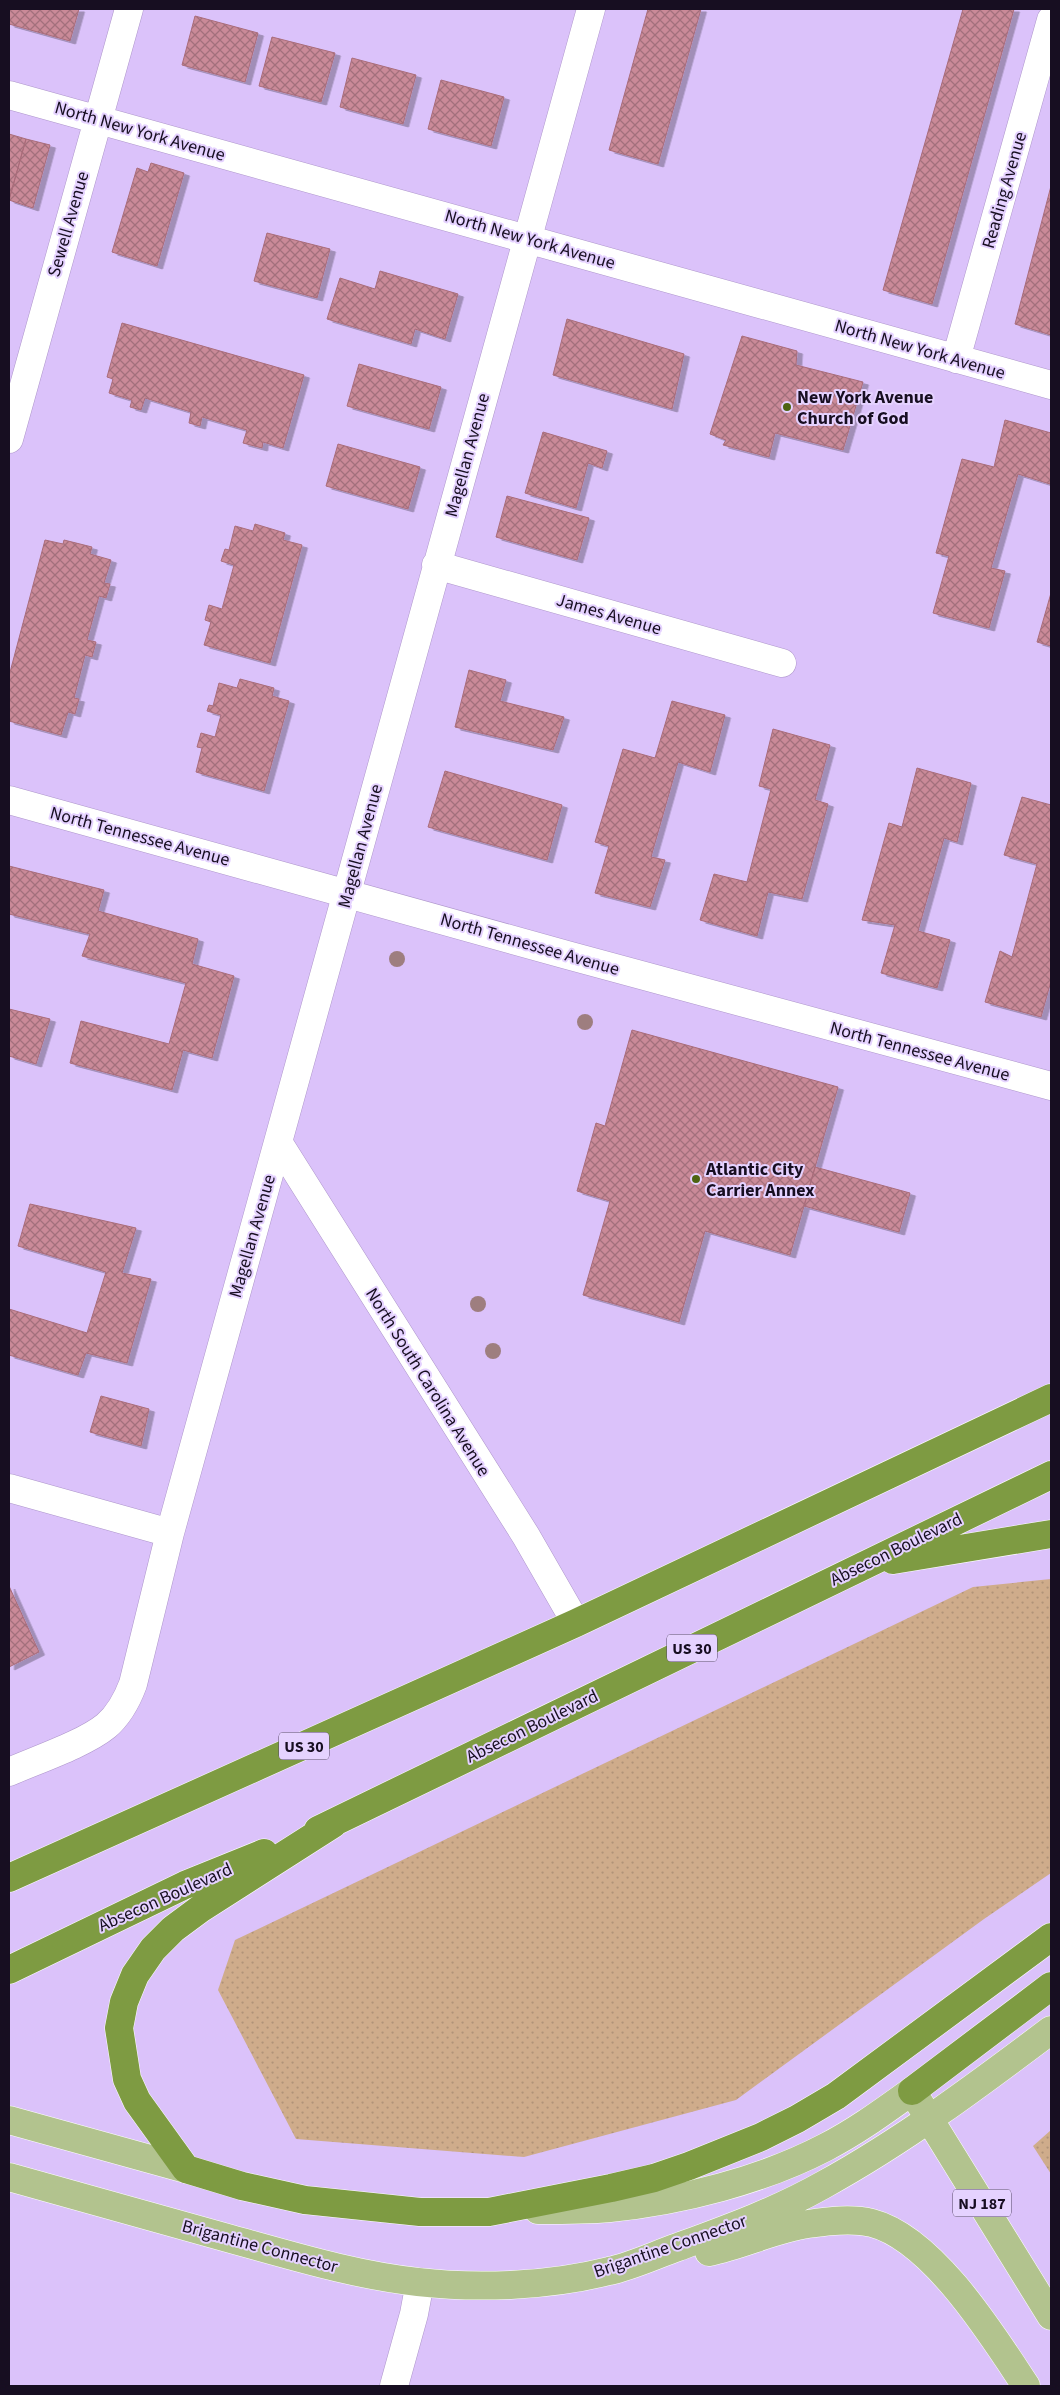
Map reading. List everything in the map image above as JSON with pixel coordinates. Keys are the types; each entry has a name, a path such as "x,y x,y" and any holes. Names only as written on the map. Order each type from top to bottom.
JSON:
{"highway":[{"name":"US 30","path":"9,1878 576,1623 1051,1398"},
{"name":"Absecon Boulevard","path":"9,1970 185,1885 333,1824 862,1565 1051,1475"},
{"path":"862,1565 1051,1534"},
{"path":"333,1824 186,1919 153,1949 135,1975 124,2002 119,2028 127,2079 148,2119 186,2169 242,2186 306,2200 420,2212 489,2212 654,2178 725,2153 768,2133 836,2096 1051,1937"},
{"path":"912,2091 1051,1986"}],"main road":[{"name":"Brigantine Connector","path":"9,2177 328,2265 376,2276 420,2282 502,2284 551,2281 609,2271 710,2235 787,2203 863,2162 930,2118 1051,2030"},
{"path":"489,2212 609,2208 661,2200 745,2179 825,2148 862,2127 912,2091"},
{"name":"NJ 187","path":"912,2091 1051,2316"},
{"path":"9,2120 186,2169"},
{"path":"609,2271 722,2249 807,2224 851,2220 872,2223 906,2240 942,2272 986,2327 1026,2386"}],"street":[{"name":"Sewell Avenue","path":"9,439 128,9"},
{"name":"Magellan Avenue","path":"9,1772 93,1735 107,1725 127,1700 134,1684 170,1533 591,9"},
{"name":"Reading Avenue","path":"956,360 1051,20"},
{"name":"North New York Avenue","path":"9,95 1051,385"},
{"name":"James Avenue","path":"436,565 782,664"},
{"name":"North Tennessee Avenue","path":"9,800 347,892 586,961 1051,1086"},
{"name":"North South Carolina Avenue","path":"278,1142 526,1536 576,1623"},
{"path":"9,1488 170,1533"},
{"path":"394,2386 414,2314 420,2282"}],"shaded area":[{"path":"1051,1579 1051,1873 984,1919 736,2100 524,2157 296,2139 218,1990 235,1940 973,1587"},
{"path":"1051,2130 1051,2174 1033,2146"}],"building":[{"path":"9,9 79,9 70,41 9,24"},
{"path":"648,9 701,9 658,164 609,150"},
{"path":"963,9 1014,9 932,304 883,290"},
{"path":"195,16 258,33 245,82 182,65"},
{"path":"272,37 335,53 321,102 259,86"},
{"path":"352,58 416,75 403,124 340,107"},
{"path":"441,80 504,97 491,146 428,129"},
{"path":"9,134 26,139 9,200"},
{"path":"26,139 50,145 33,208 9,200"},
{"path":"151,163 184,173 157,266 112,252 137,168 148,172"},
{"path":"1051,186 1051,335 1015,324"},
{"path":"267,233 330,249 317,298 254,281"},
{"path":"380,271 458,294 445,339 415,329 411,344 327,319 340,278 375,289"},
{"path":"567,319 684,354 672,409 553,375"},
{"path":"122,323 304,375 283,448 263,442 262,448 243,443 247,430 202,417 200,426 189,423 191,412 145,398 141,410 130,407 132,400 109,393 113,379 107,377"},
{"name":"New York Avenue Church of God","path":"742,336 797,351 796,365 863,382 843,450 775,433 769,457 723,445 726,440 710,434"},
{"path":"359,364 441,387 429,429 347,406"},
{"path":"1005,420 1051,433 1051,478 1050,484 1018,474 991,568 1005,571 989,628 933,613 949,556 936,553 962,459 994,467"},
{"path":"543,432 607,451 602,468 588,463 576,508 525,493"},
{"path":"338,444 420,467 408,509 326,486"},
{"path":"507,496 589,518 577,560 496,537"},
{"path":"255,524 285,533 283,540 302,545 270,663 204,645 211,622 205,620 209,605 222,609 234,565 221,561 225,549 229,550 235,526 253,531"},
{"path":"45,540 63,544 64,540 92,547 90,554 111,560 104,583 110,584 106,598 99,596 87,640 96,642 92,657 85,655 74,698 79,699 75,714 68,712 61,735 9,721 9,676"},
{"path":"1051,593 1051,646 1037,642"},
{"path":"469,670 506,680 500,701 564,717 553,750 455,727"},
{"path":"240,679 274,688 272,696 289,701 264,791 196,772 202,748 197,747 201,733 215,737 221,715 207,711 209,705 213,706 219,683 237,688"},
{"path":"672,701 725,715 710,772 678,762 651,857 665,860 650,907 595,893 609,846 595,842 623,749 655,758"},
{"path":"773,729 830,745 815,800 828,804 802,899 768,892 757,936 700,920 714,874 747,882 771,789 759,786"},
{"path":"917,768 971,783 957,842 944,838 918,931 950,940 937,988 881,973 895,925 862,920 889,823 902,827"},
{"path":"445,771 562,805 547,860 428,827"},
{"path":"1022,797 1051,805 1051,981 1041,1017 985,1002 1000,951 1012,957 1037,864 1004,855"},
{"path":"9,866 104,890 98,911 198,939 192,964 234,976 212,1058 183,1050 172,1090 70,1063 81,1021 169,1044 186,983 82,956 90,934 9,914"},
{"path":"9,1009 50,1019 36,1064 9,1056"},
{"name":"Atlantic City Carrier Annex","path":"632,1030 838,1087 790,1255 705,1231 679,1322 583,1295 610,1201 577,1191 596,1123 605,1126"},
{"path":"815,1167 910,1193 899,1232 804,1206"},
{"path":"30,1204 136,1228 122,1273 151,1279 127,1363 86,1353 78,1375 9,1355 9,1309 87,1333 106,1272 18,1246"},
{"path":"101,1396 149,1409 141,1446 90,1432"},
{"path":"9,1586 39,1652 9,1667"}],"place":[{"name":"New York Avenue Church of God","path":"787,407"},
{"name":"Atlantic City Carrier Annex","path":"696,1179"}]}
